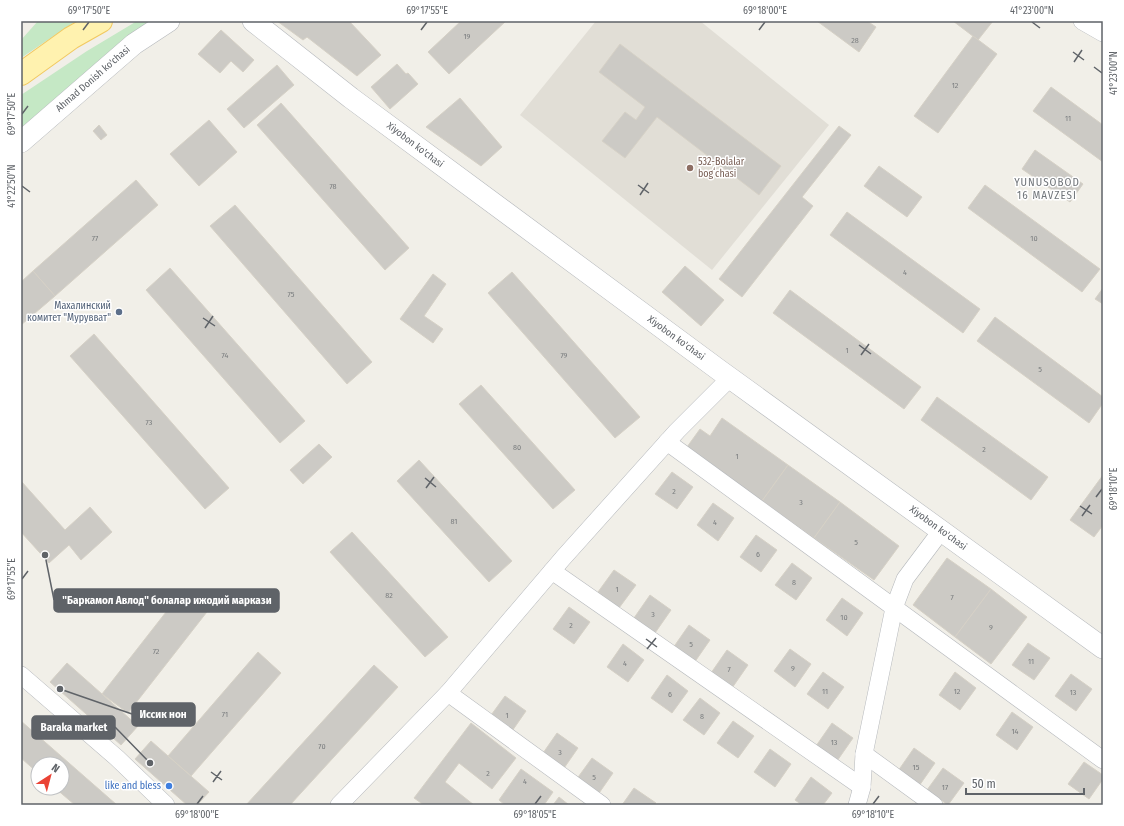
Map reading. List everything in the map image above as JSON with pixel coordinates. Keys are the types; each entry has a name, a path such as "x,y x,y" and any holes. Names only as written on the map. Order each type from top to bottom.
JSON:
{"main road":[{"path":"21,74 71,38 101,21"}],"street":[{"name":"Ahmad Donish ko'chasi","path":"21,142 134,44 169,21"},
{"name":"Xiyobon ko'chasi","path":"253,21 357,102 730,378 1103,648"},
{"path":"1082,21 1103,33"},
{"path":"339,805 448,693 552,571 667,442 730,378"},
{"path":"667,442 1103,760"},
{"path":"857,805 862,787 864,754 894,608 905,579 941,531"},
{"path":"552,571 862,787"},
{"path":"21,675 116,758 166,805"},
{"path":"448,693 602,805"},
{"path":"864,754 934,805"}],"shaded area":[{"name":"532-Bolalar bogʻchasi","path":"596,21 700,21 829,125 712,270 520,115"}],"green space":[{"path":"38,21 76,21 21,58 21,40"},
{"path":"137,21 152,21 128,37 21,128 21,95 87,51"}],"building":[{"path":"277,21 349,21 381,55 357,76 307,37 303,40"},
{"path":"461,21 506,21 449,74 428,52"},
{"path":"817,21 867,21 876,27 859,52"},
{"path":"953,21 993,21 978,40"},
{"path":"221,30 254,60 243,72 231,61 220,73 198,54"},
{"path":"973,36 997,54 938,133 914,116"},
{"path":"620,44 781,166 759,195 657,117 625,158 602,141 625,112 636,120 645,107 599,72"},
{"path":"397,64 418,84 390,109 371,87"},
{"path":"277,65 294,85 244,128 227,109"},
{"path":"1051,87 1103,125 1103,162 1033,111"},
{"path":"460,98 502,147 481,166 426,127"},
{"path":"281,103 409,248 385,270 257,125"},
{"path":"209,120 237,152 199,186 170,154"},
{"path":"99,125 107,135 101,140 93,131"},
{"path":"839,126 851,135 802,197 813,206 742,297 719,279"},
{"path":"1035,150 1083,184 1070,202 1022,169"},
{"path":"879,166 922,197 907,217 864,186"},
{"path":"136,180 158,205 55,296 33,271"},
{"path":"985,185 1100,269 1082,292 968,208"},
{"path":"235,205 372,362 347,384 210,226"},
{"path":"847,212 980,309 963,333 830,235"},
{"path":"685,266 724,300 701,326 662,292"},
{"path":"170,268 305,421 280,443 146,290"},
{"path":"33,271 55,296 21,325 21,282"},
{"path":"512,272 640,417 615,438 488,293"},
{"path":"433,274 446,284 424,316 443,329 433,343 400,319"},
{"path":"1103,288 1103,304 1095,299"},
{"path":"790,290 921,387 904,409 773,313"},
{"path":"995,317 1103,397 1103,403 1089,423 977,341"},
{"path":"94,334 229,488 205,509 70,356"},
{"path":"481,385 575,490 553,509 459,404"},
{"path":"937,397 1048,477 1031,500 921,420"},
{"path":"722,418 788,465 762,501 687,447 700,429 710,436"},
{"path":"319,444 332,457 303,484 290,470"},
{"path":"419,460 512,561 489,582 397,481"},
{"path":"788,465 840,502 814,538 762,501"},
{"path":"672,472 693,487 677,509 655,494"},
{"path":"1103,475 1103,525 1094,537 1070,520"},
{"path":"21,481 65,530 90,507 112,532 81,560 69,545 49,563 21,532"},
{"path":"840,502 899,546 874,580 814,538"},
{"path":"713,503 734,518 718,541 697,525"},
{"path":"352,532 448,637 425,657 330,552"},
{"path":"756,535 777,550 761,572 740,557"},
{"path":"947,558 991,589 955,637 913,605"},
{"path":"792,563 812,578 796,600 775,585"},
{"path":"614,570 636,585 619,608 598,592"},
{"path":"184,589 210,608 128,713 102,694"},
{"path":"991,589 1027,617 991,664 955,637"},
{"path":"650,595 671,610 655,633 634,618"},
{"path":"842,598 863,613 847,636 826,620"},
{"path":"569,607 590,622 574,644 553,629"},
{"path":"689,625 710,640 694,663 673,648"},
{"path":"1028,643 1050,658 1034,680 1012,665"},
{"path":"623,644 644,660 628,682 607,667"},
{"path":"790,649 811,664 795,687 774,671"},
{"path":"727,650 748,665 732,688 711,673"},
{"path":"258,652 281,673 191,776 168,756"},
{"path":"67,663 138,726 121,745 50,682"},
{"path":"374,665 398,687 290,805 246,805"},
{"path":"823,672 844,687 828,709 807,694"},
{"path":"955,672 976,688 960,710 939,695"},
{"path":"1071,674 1092,689 1076,711 1055,696"},
{"path":"667,675 688,691 672,713 651,698"},
{"path":"505,696 526,711 510,734 489,718"},
{"path":"700,698 720,713 704,735 683,720"},
{"path":"1012,712 1033,727 1017,750 996,735"},
{"path":"21,721 61,756 30,756 30,766 21,758"},
{"path":"733,721 754,736 738,758 717,743"},
{"path":"471,723 516,758 492,789 459,763 445,782 474,805 424,805 414,798"},
{"path":"832,723 853,738 837,761 816,746"},
{"path":"557,733 578,748 562,771 541,756"},
{"path":"151,741 209,792 197,805 187,805 135,759"},
{"path":"914,748 935,763 919,786 898,771"},
{"path":"770,749 791,764 775,787 754,772"},
{"path":"592,758 613,773 597,796 576,780"},
{"path":"1084,762 1103,775 1103,779 1089,799 1068,784"},
{"path":"70,764 117,805 75,805 64,796 70,796"},
{"path":"943,768 964,783 948,805 927,790"},
{"path":"521,769 553,792 544,805 505,805 499,800"},
{"path":"811,777 832,793 823,805 802,805 795,800"},
{"path":"634,788 656,803 654,805 622,805"},
{"path":"559,797 569,805 553,805"}],"place":[{"name":"532-Bolalar bogʻchasi","path":"690,168"},
{"name":"Махалинский комитет \"Мурувват\"","path":"119,312"},
{"name":"\"Баркамол Авлод\" болалар ижодий маркази","path":"45,555"},
{"name":"Иссик нон","path":"60,689"},
{"name":"Baraka market","path":"150,763"},
{"name":"like and bless","path":"169,786"}],"district":[{"name":"YUNUSOBOD 16 MAVZESI","path":"1047,188"}]}
